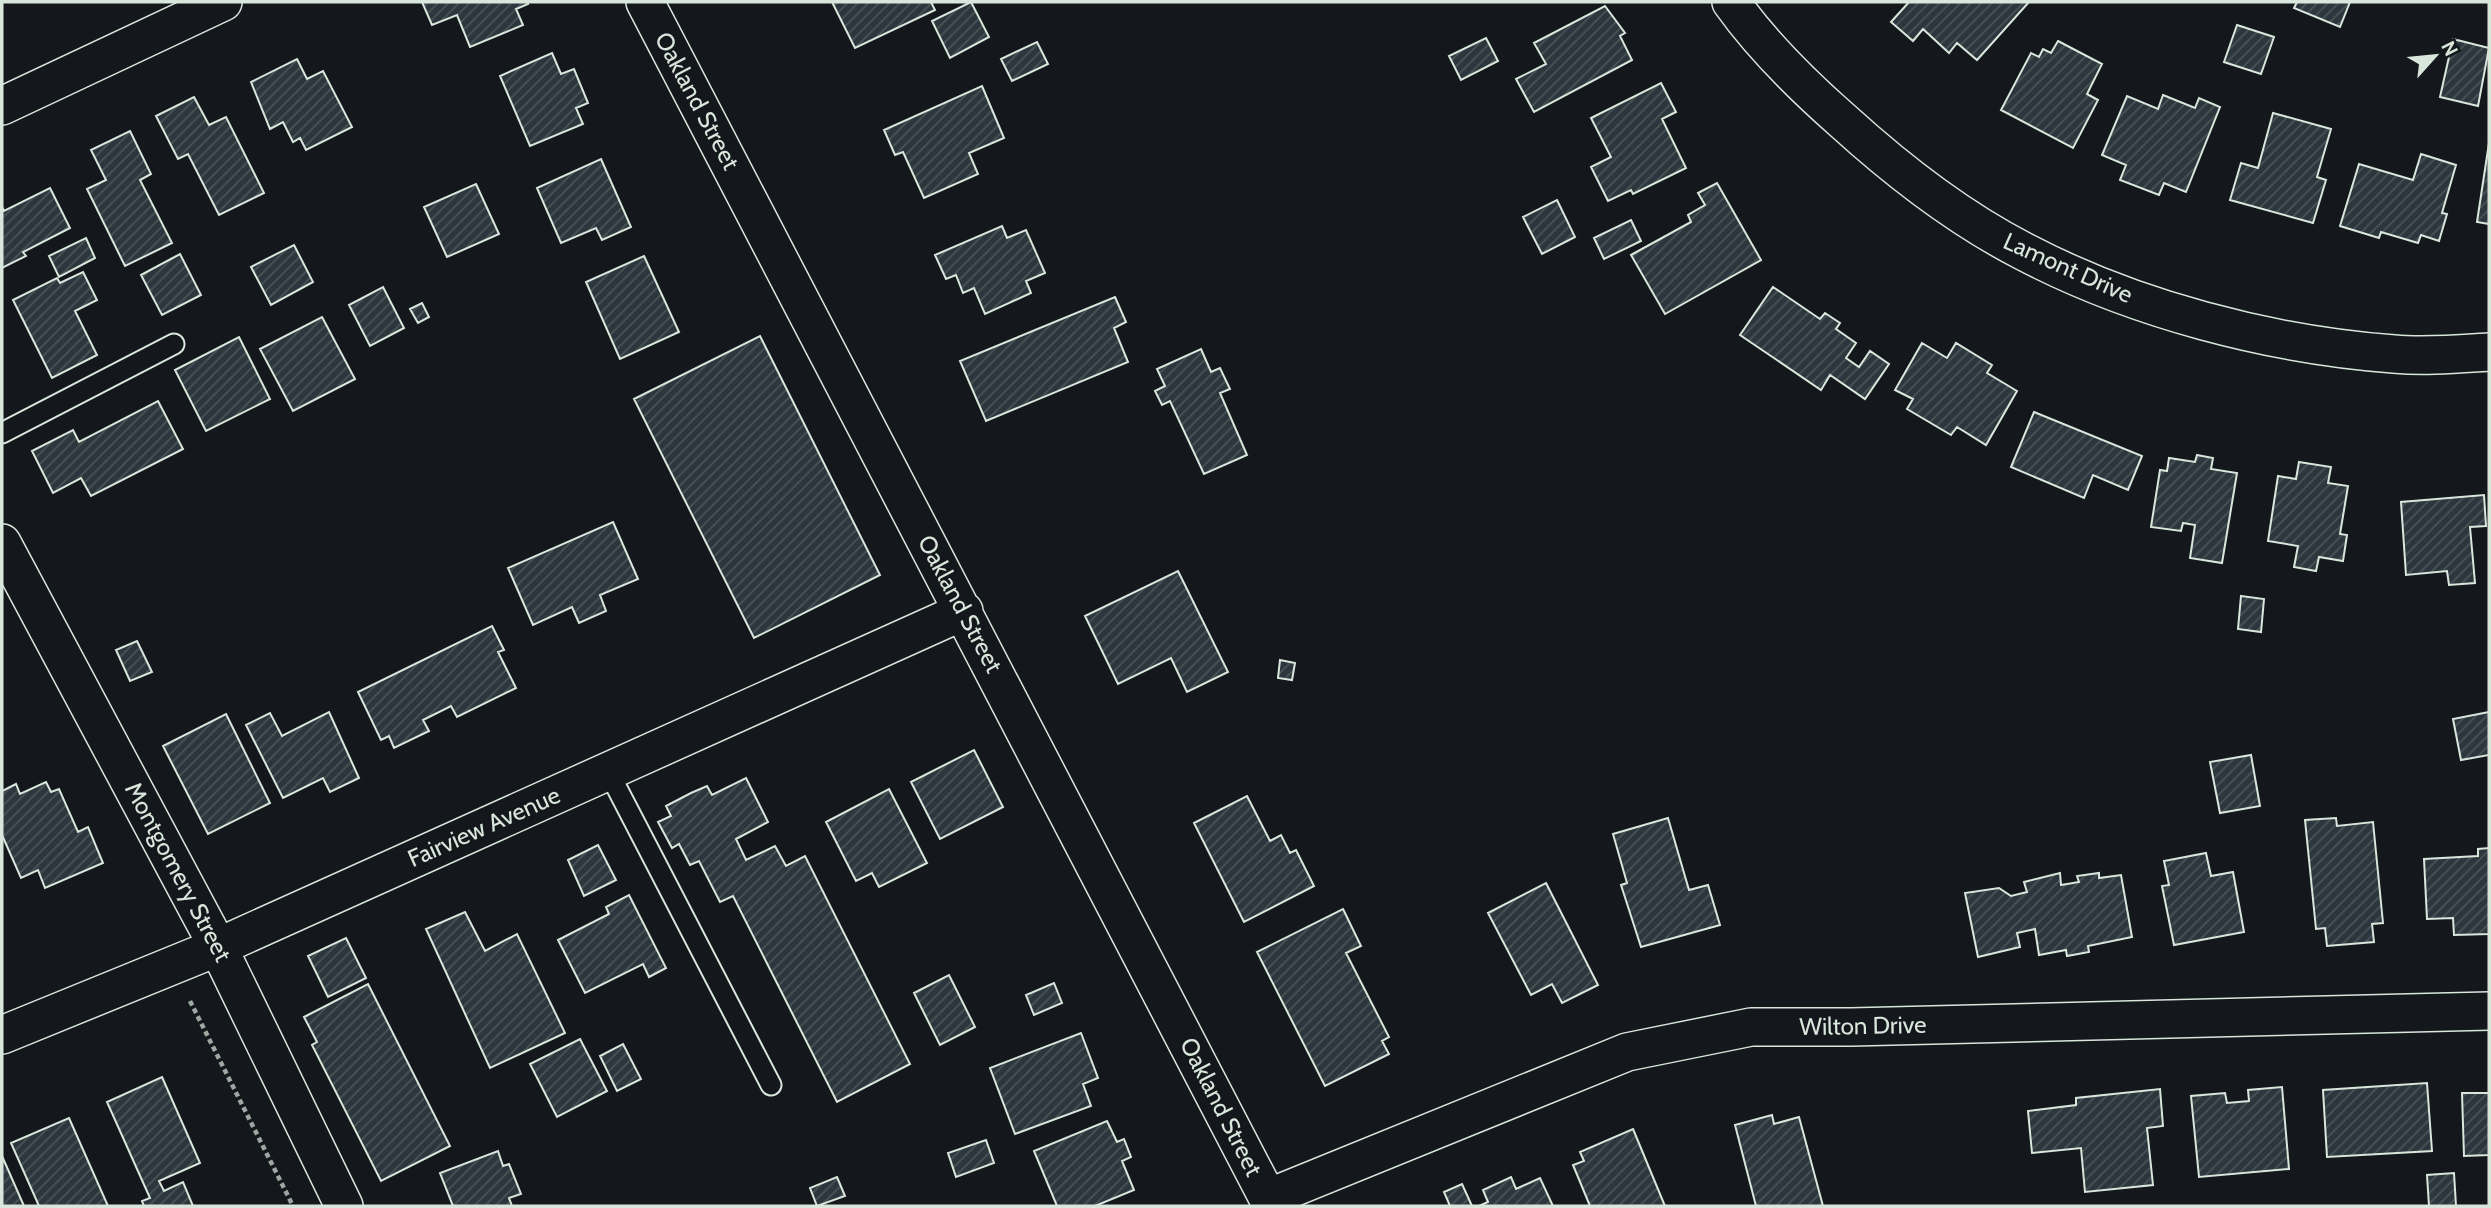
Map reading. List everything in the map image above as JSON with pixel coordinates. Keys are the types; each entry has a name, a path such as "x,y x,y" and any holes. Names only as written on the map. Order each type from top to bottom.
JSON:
{"street":[{"path":"2,106 223,2"},
{"name":"Oakland Street","path":"645,2 1270,1202"},
{"name":"Lamont Drive","path":"1731,2 1767,48 1873,149 1978,225 2023,251 2090,283 2160,308 2294,342 2395,355 2489,352"},
{"name":"Montgomery Street","path":"2,543 218,947 344,1206"},
{"name":"Fairview Avenue","path":"2,1035 218,947 964,611"},
{"name":"Wilton Drive","path":"1270,1202 1627,1052 1751,1027 2489,1012"}],"lane":[{"path":"2,433 174,344"},
{"path":"608,771 771,1084"}],"path":[{"path":"189,1000 293,1206"}],"building":[{"path":"422,2 528,4 516,9 523,25 470,47 457,15 432,25"},
{"path":"832,2 931,2 935,10 855,48"},
{"path":"971,2 989,37 950,58 932,21"},
{"path":"1909,2 2029,2 1977,60 1957,43 1949,53 1923,29 1913,41 1891,22"},
{"path":"2297,2 2350,2 2340,27 2294,8"},
{"path":"1605,6 1625,33 1620,36 1632,60 1534,112 1516,79 1546,64 1534,43"},
{"path":"2237,25 2274,37 2261,74 2224,62"},
{"path":"1486,38 1498,61 1461,80 1449,56"},
{"path":"2453,39 2489,48 2478,106 2440,97"},
{"path":"2058,41 2102,64 2087,94 2098,100 2073,148 2001,110 2031,53 2039,57 2043,49 2051,53"},
{"path":"1037,42 1048,64 1012,81 1001,59"},
{"path":"552,53 561,74 574,69 588,103 576,108 583,124 530,146 500,76"},
{"path":"297,59 307,79 323,71 352,127 306,150 300,138 293,142 283,122 270,129 251,82"},
{"path":"1661,83 1676,112 1662,119 1686,168 1633,194 1631,190 1608,201 1591,167 1611,157 1591,118"},
{"path":"982,86 1004,138 969,153 978,174 924,198 903,152 895,155 884,130"},
{"path":"2163,95 2195,108 2199,98 2220,107 2186,192 2164,183 2159,195 2120,180 2126,165 2102,155 2127,96 2158,109"},
{"path":"194,97 209,125 226,117 264,193 219,215 188,154 178,159 156,116"},
{"path":"2273,113 2331,129 2317,177 2326,180 2313,223 2230,200 2241,163 2258,168"},
{"path":"130,131 151,174 140,180 172,243 125,266 87,189 106,180 91,150"},
{"path":"2489,143 2489,224 2477,222"},
{"path":"2421,154 2456,165 2442,213 2447,214 2439,241 2421,235 2418,243 2381,232 2379,238 2340,226 2359,164 2413,180"},
{"path":"601,159 631,227 602,240 596,228 561,243 537,188"},
{"path":"1717,183 1761,260 1665,314 1631,255 1691,222 1688,215 1705,205 1698,193"},
{"path":"476,184 499,234 447,257 424,207"},
{"path":"50,188 70,228 23,252 26,256 2,268 2,207 4,211"},
{"path":"1557,200 1575,237 1542,254 1523,217"},
{"path":"1631,220 1641,241 1604,259 1594,238"},
{"path":"1002,226 1007,238 1026,230 1045,273 1026,281 1031,293 985,314 974,288 963,293 956,275 946,279 935,255"},
{"path":"86,238 95,258 59,277 49,256"},
{"path":"294,245 313,282 271,305 251,267"},
{"path":"180,254 201,295 162,315 141,275"},
{"path":"644,256 679,332 620,359 586,282"},
{"path":"83,272 97,300 75,311 97,355 52,378 13,300 57,278 60,283"},
{"path":"383,287 404,328 370,346 349,305"},
{"path":"1773,287 1820,319 1825,313 1840,323 1836,329 1856,343 1846,358 1859,367 1870,351 1889,364 1865,399 1830,375 1821,390 1740,335"},
{"path":"1115,297 1126,322 1114,328 1128,362 986,421 960,361"},
{"path":"422,303 429,317 418,323 410,309"},
{"path":"322,317 355,379 293,411 260,349"},
{"path":"760,336 880,575 754,638 634,399"},
{"path":"239,337 270,399 206,431 175,370"},
{"path":"1922,343 1947,358 1956,343 1992,365 1987,373 2017,391 1986,445 1957,427 1951,435 1907,409 1913,399 1895,390"},
{"path":"1201,349 1211,372 1220,368 1230,389 1220,393 1247,455 1204,474 1170,401 1162,405 1155,391 1165,386 1157,369"},
{"path":"158,401 183,449 91,496 81,478 53,493 32,451 73,430 79,442"},
{"path":"2034,412 2142,456 2128,490 2093,475 2084,498 2011,467"},
{"path":"2197,455 2213,458 2211,469 2237,473 2222,563 2190,558 2195,525 2183,523 2181,531 2151,527 2160,470 2167,471 2169,458 2195,462"},
{"path":"2299,462 2331,467 2328,483 2348,486 2340,534 2347,535 2343,561 2319,557 2316,571 2294,567 2298,546 2268,541 2278,476 2296,479"},
{"path":"2484,495 2486,526 2470,527 2475,583 2449,585 2447,571 2406,575 2401,502"},
{"path":"613,522 638,579 600,595 606,611 579,623 572,607 533,625 508,568"},
{"path":"1178,571 1228,672 1187,692 1171,658 1118,684 1085,616"},
{"path":"2241,596 2264,599 2261,632 2238,629"},
{"path":"492,626 504,650 498,652 516,688 457,717 451,706 423,720 429,731 394,748 389,736 381,740 358,692"},
{"path":"137,641 152,672 130,681 116,650"},
{"path":"1280,660 1295,663 1292,680 1278,678"},
{"path":"329,712 359,778 330,792 323,778 283,798 246,725 270,713 282,736"},
{"path":"2489,712 2489,755 2461,760 2453,719"},
{"path":"226,714 270,803 208,834 163,746"},
{"path":"974,750 1003,807 940,839 911,782"},
{"path":"2251,755 2260,806 2220,813 2210,762"},
{"path":"746,778 768,822 736,839 746,860 775,846 786,866 805,856 910,1064 837,1102 733,896 720,902 699,861 690,865 679,844 672,848 658,822 671,816 666,806 691,793 707,786 712,795"},
{"path":"46,782 51,792 59,789 78,832 88,827 103,863 45,888 38,870 21,878 2,835 2,791 16,784 20,794"},
{"path":"889,789 927,863 879,887 872,873 856,881 826,822"},
{"path":"1247,796 1270,841 1281,835 1290,853 1296,850 1314,886 1244,922 1194,823"},
{"path":"1668,818 1689,890 1708,885 1720,925 1641,947 1621,885 1627,883 1613,834"},
{"path":"2336,818 2337,826 2373,822 2383,923 2372,924 2374,942 2327,946 2325,928 2316,929 2305,820"},
{"path":"598,845 616,880 584,896 568,860"},
{"path":"2489,848 2489,934 2454,935 2453,918 2427,919 2424,859 2478,856 2478,849"},
{"path":"2206,853 2211,876 2233,872 2244,932 2174,945 2162,886 2169,885 2164,861"},
{"path":"2060,873 2061,885 2079,882 2077,876 2099,873 2099,878 2121,875 2132,937 2088,946 2089,952 2067,956 2066,950 2039,955 2035,929 2017,933 2020,947 1978,957 1965,893 1999,888 2011,896 2027,892 2024,882"},
{"path":"1546,883 1598,985 1562,1003 1552,984 1531,995 1488,913"},
{"path":"629,895 666,968 649,977 643,964 585,993 558,940 609,914 606,907"},
{"path":"1343,909 1361,946 1346,953 1389,1037 1382,1041 1389,1054 1325,1086 1257,952"},
{"path":"465,912 485,951 517,934 565,1033 490,1068 426,929"},
{"path":"346,938 366,978 328,997 308,956"},
{"path":"949,975 975,1027 940,1045 914,993"},
{"path":"1054,983 1062,1003 1034,1015 1026,995"},
{"path":"368,984 450,1146 381,1181 312,1045 317,1042 304,1017"},
{"path":"1081,1033 1098,1078 1083,1084 1091,1106 1015,1134 990,1068"},
{"path":"580,1039 607,1091 557,1117 530,1064"},
{"path":"623,1044 641,1079 617,1091 600,1056"},
{"path":"162,1077 200,1163 159,1181 164,1191 183,1182 193,1206 144,1206 142,1201 150,1198 107,1102"},
{"path":"2427,1083 2432,1151 2327,1157 2323,1090"},
{"path":"2282,1087 2289,1169 2199,1177 2191,1096 2225,1093 2227,1103 2249,1101 2248,1090"},
{"path":"2160,1089 2163,1126 2147,1128 2153,1185 2085,1192 2081,1148 2032,1153 2028,1111 2076,1105 2076,1098"},
{"path":"2462,1093 2489,1093 2489,1155 2464,1156"},
{"path":"1772,1115 1774,1124 1799,1117 1823,1206 1756,1206 1735,1125"},
{"path":"69,1118 108,1206 39,1206 11,1143"},
{"path":"1107,1121 1117,1142 1124,1139 1131,1157 1122,1161 1134,1190 1095,1206 1057,1206 1034,1151"},
{"path":"1633,1129 1665,1206 1590,1206 1573,1165 1584,1161 1580,1152"},
{"path":"986,1140 994,1163 956,1177 948,1153"},
{"path":"498,1151 503,1166 509,1164 521,1194 509,1198 512,1206 453,1206 440,1173"},
{"path":"2,1156 24,1206 2,1206"},
{"path":"2454,1173 2456,1206 2429,1206 2427,1175"},
{"path":"837,1177 845,1196 817,1206 810,1188"},
{"path":"1511,1177 1516,1189 1540,1178 1553,1206 1479,1206 1488,1202 1483,1190"},
{"path":"1462,1184 1472,1206 1450,1206 1444,1192"}]}
